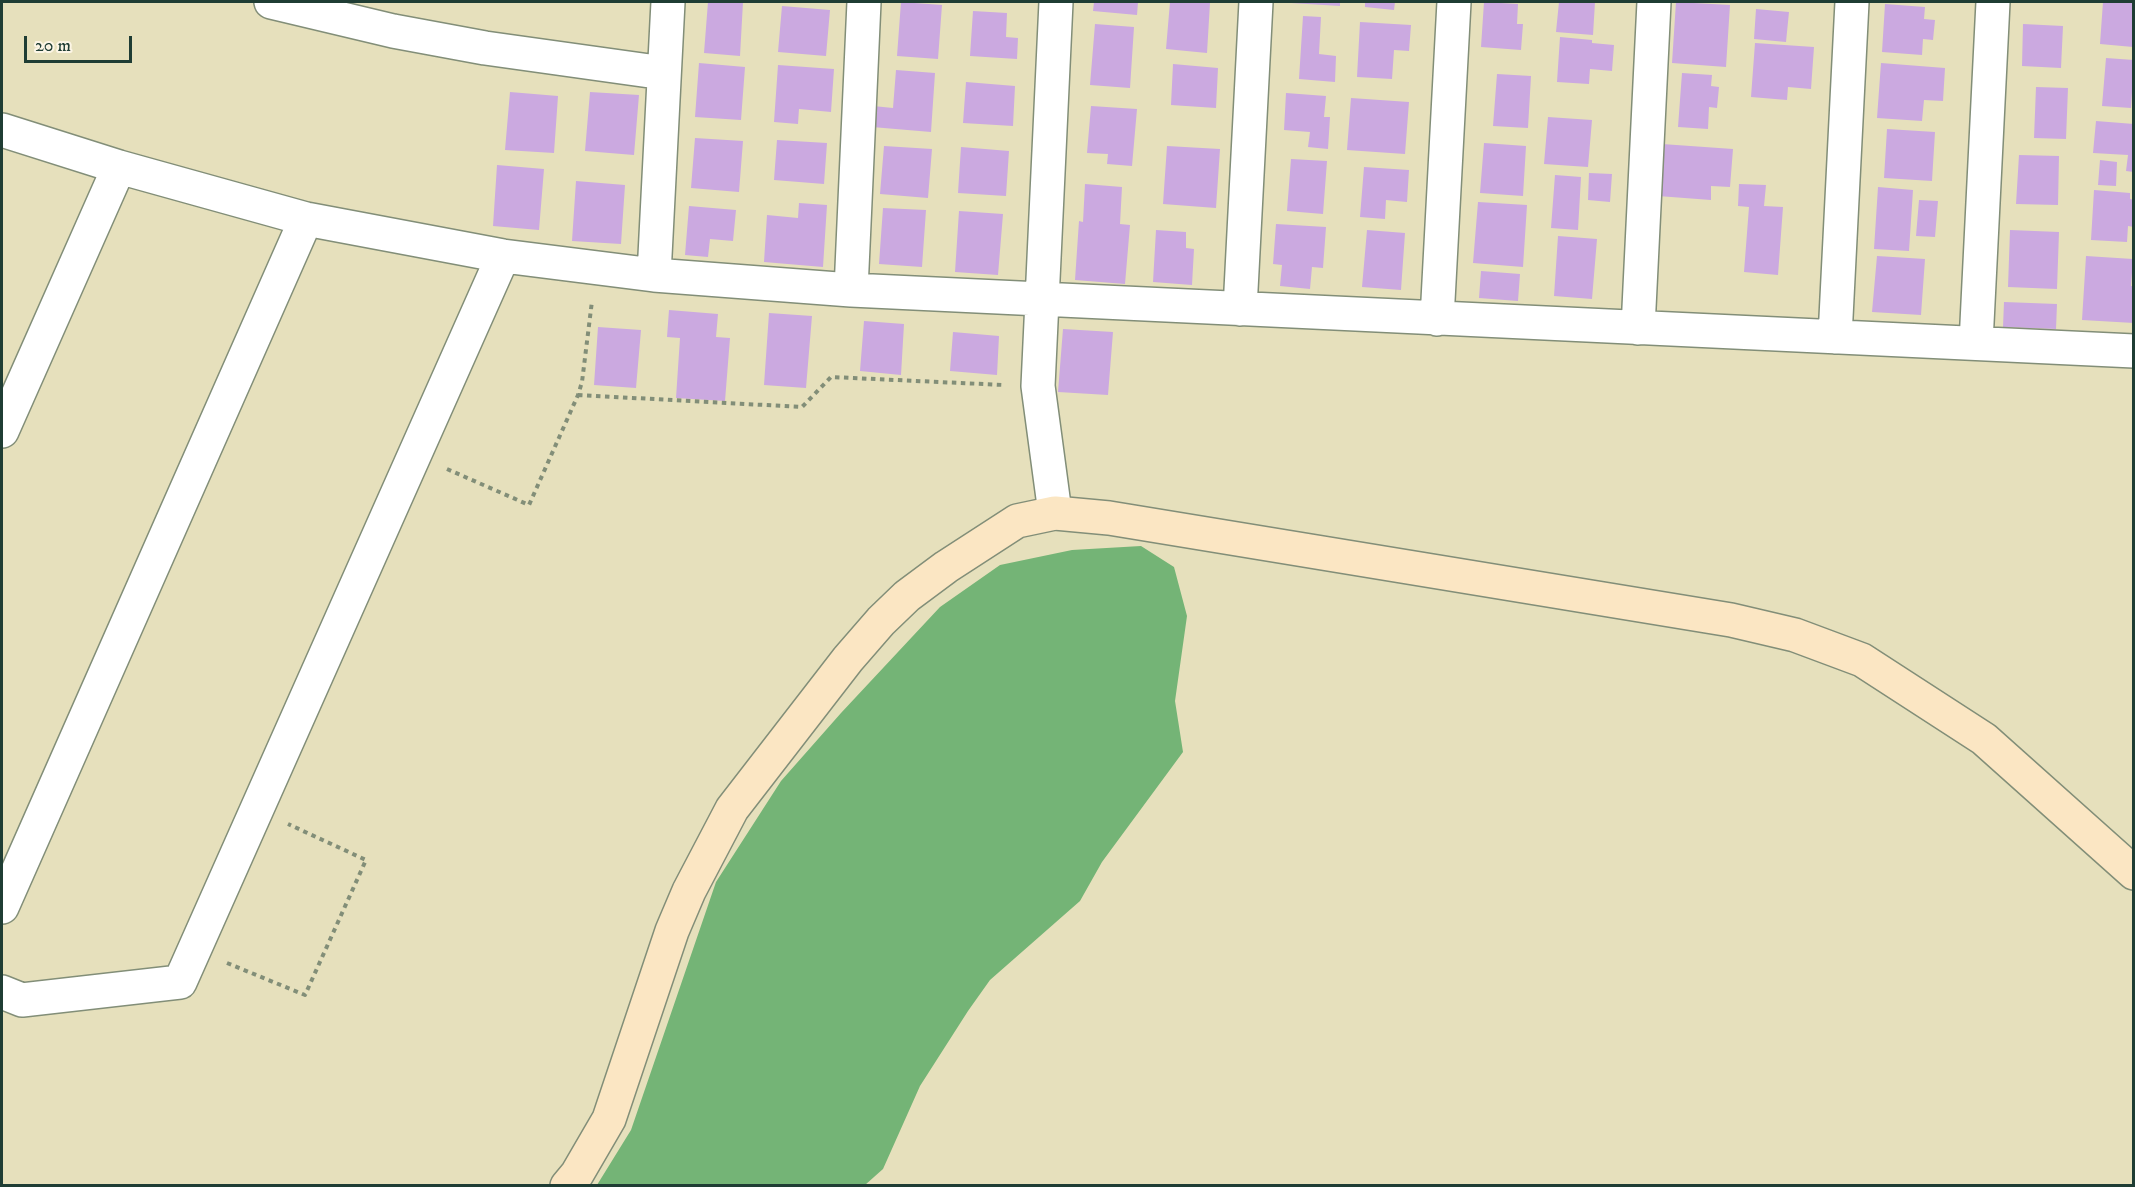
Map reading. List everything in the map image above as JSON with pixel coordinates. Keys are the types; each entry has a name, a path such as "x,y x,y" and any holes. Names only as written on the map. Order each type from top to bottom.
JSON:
{"street":[{"path":"271,2 416,36 664,73"},
{"path":"654,275 668,2"},
{"path":"851,290 864,2"},
{"path":"1055,513 1038,386 1056,2"},
{"path":"1240,309 1256,2"},
{"path":"1437,319 1454,2"},
{"path":"1638,328 1654,2"},
{"path":"1835,337 1851,2"},
{"path":"1976,343 1993,2"},
{"path":"2,130 119,167 306,219 503,256 654,275 851,290 1042,300 2133,351"},
{"path":"2,431 119,167"},
{"path":"2,907 306,219"},
{"path":"2,992 22,1000 180,982 503,256"},
{"path":"567,1185 577,1174 609,1119 672,931 689,891 732,809 848,658 907,596 946,567 1017,521 1055,513 1131,522 1731,620 1795,635 1862,660 1984,739 2133,873"}],"path":[{"path":"414,455 529,505 582,382 596,268"},
{"path":"578,395 802,407 831,377 1038,386"},
{"path":"195,949 305,995 362,870 366,860 257,810"}],"green space":[{"path":"1141,546 1174,567 1187,616 1175,701 1183,752 1102,862 1080,901 990,980 920,1086 883,1169 865,1185 597,1185 631,1130 716,882 781,781 940,607 1000,565 1072,550"}],"building":[{"path":"708,2 743,2 740,56 704,53"},
{"path":"901,2 942,5 938,59 897,56"},
{"path":"1094,2 1138,2 1137,15 1093,11"},
{"path":"1170,2 1210,3 1207,53 1166,49"},
{"path":"1340,2 1340,6 1291,3"},
{"path":"1365,2 1395,2 1394,10 1365,7"},
{"path":"1484,2 1518,4 1517,24 1523,24 1521,50 1481,47"},
{"path":"1559,2 1595,2 1593,35 1556,32"},
{"path":"1676,2 1730,5 1726,67 1672,63"},
{"path":"2103,2 2134,2 2133,47 2100,44"},
{"path":"1885,4 1925,7 1924,19 1935,20 1933,40 1923,39 1922,55 1882,52"},
{"path":"782,6 830,10 826,56 778,52"},
{"path":"1756,9 1789,12 1786,42 1754,39"},
{"path":"973,11 1007,13 1006,37 1018,38 1017,59 970,56"},
{"path":"1303,16 1321,17 1319,54 1336,56 1335,82 1299,79"},
{"path":"1360,22 1411,25 1409,51 1394,50 1392,79 1357,77"},
{"path":"1095,24 1134,27 1130,88 1090,85"},
{"path":"2023,24 2063,26 2061,68 2022,66"},
{"path":"1560,37 1614,45 1612,71 1590,69 1589,84 1557,82"},
{"path":"1755,43 1814,47 1811,89 1788,87 1787,100 1751,97"},
{"path":"2106,58 2134,60 2131,108 2102,106"},
{"path":"699,63 745,67 741,120 695,117"},
{"path":"1881,63 1945,68 1943,101 1924,100 1922,121 1877,118"},
{"path":"1173,64 1218,68 1216,108 1171,105"},
{"path":"778,65 834,69 831,112 799,109 798,124 774,122"},
{"path":"896,70 935,73 931,132 872,127 873,106 893,108"},
{"path":"1682,73 1712,75 1711,86 1719,87 1717,108 1709,107 1708,129 1678,127"},
{"path":"1497,74 1531,76 1528,128 1493,126"},
{"path":"966,82 1015,86 1013,126 963,123"},
{"path":"2036,87 2068,88 2066,139 2034,138"},
{"path":"510,92 558,96 554,153 505,150"},
{"path":"590,92 639,95 634,155 585,151"},
{"path":"1286,93 1326,96 1324,117 1330,117 1328,149 1308,147 1310,132 1284,130"},
{"path":"1351,98 1409,102 1405,154 1347,150"},
{"path":"1091,106 1137,109 1132,166 1107,164 1108,154 1087,153"},
{"path":"1548,117 1592,120 1588,167 1544,164"},
{"path":"2096,121 2134,124 2134,172 2126,171 2128,155 2093,153"},
{"path":"1887,129 1935,132 1932,181 1884,178"},
{"path":"695,138 743,141 739,192 691,188"},
{"path":"777,140 827,143 824,184 774,180"},
{"path":"1484,143 1526,146 1523,196 1480,193"},
{"path":"1662,144 1733,149 1730,187 1711,186 1711,200 1658,196"},
{"path":"884,146 932,149 928,198 880,194"},
{"path":"1167,146 1220,149 1216,208 1163,204"},
{"path":"961,147 1009,151 1006,196 958,193"},
{"path":"2019,155 2059,156 2058,205 2016,204"},
{"path":"1291,159 1327,161 1323,214 1287,211"},
{"path":"2100,160 2117,162 2116,186 2098,185"},
{"path":"497,165 544,169 539,230 493,226"},
{"path":"1364,167 1409,170 1407,202 1386,200 1385,219 1360,217"},
{"path":"1589,173 1612,174 1610,202 1588,200"},
{"path":"1555,175 1581,177 1578,230 1551,228"},
{"path":"576,181 625,185 621,244 572,241"},
{"path":"1085,184 1122,187 1120,224 1130,225 1125,284 1075,280 1079,221 1083,222"},
{"path":"1739,184 1766,185 1764,206 1783,207 1778,275 1744,272 1749,207 1738,206"},
{"path":"1878,187 1913,190 1909,251 1874,249"},
{"path":"2094,190 2130,193 2130,199 2134,200 2134,227 2128,226 2127,242 2091,240"},
{"path":"1919,200 1938,201 1935,237 1916,236"},
{"path":"1478,202 1527,205 1523,267 1473,263"},
{"path":"799,203 827,205 823,267 764,262 767,215 798,218"},
{"path":"689,206 736,210 733,241 710,239 708,257 685,255"},
{"path":"883,208 926,210 922,267 879,264"},
{"path":"959,211 1003,214 998,275 955,272"},
{"path":"1276,224 1326,227 1323,268 1312,267 1310,289 1280,286 1282,265 1273,264"},
{"path":"1156,230 1186,232 1186,248 1194,249 1192,285 1153,282"},
{"path":"1367,230 1405,233 1401,290 1362,287"},
{"path":"2010,230 2059,232 2057,289 2008,287"},
{"path":"1558,236 1597,239 1592,299 1554,296"},
{"path":"1877,256 1925,259 1921,315 1872,312"},
{"path":"2086,256 2133,259 2131,286 2134,286 2134,323 2082,320"},
{"path":"1481,271 1520,274 1518,301 1479,298"},
{"path":"2004,302 2057,304 2056,329 2003,327"},
{"path":"669,310 718,314 716,337 730,338 725,401 676,398 680,338 667,337"},
{"path":"769,313 812,316 806,388 764,385"},
{"path":"864,321 904,324 901,375 860,371"},
{"path":"598,327 641,330 636,388 594,385"},
{"path":"1063,329 1113,332 1108,395 1058,392"},
{"path":"953,332 999,336 997,375 950,371"}]}
